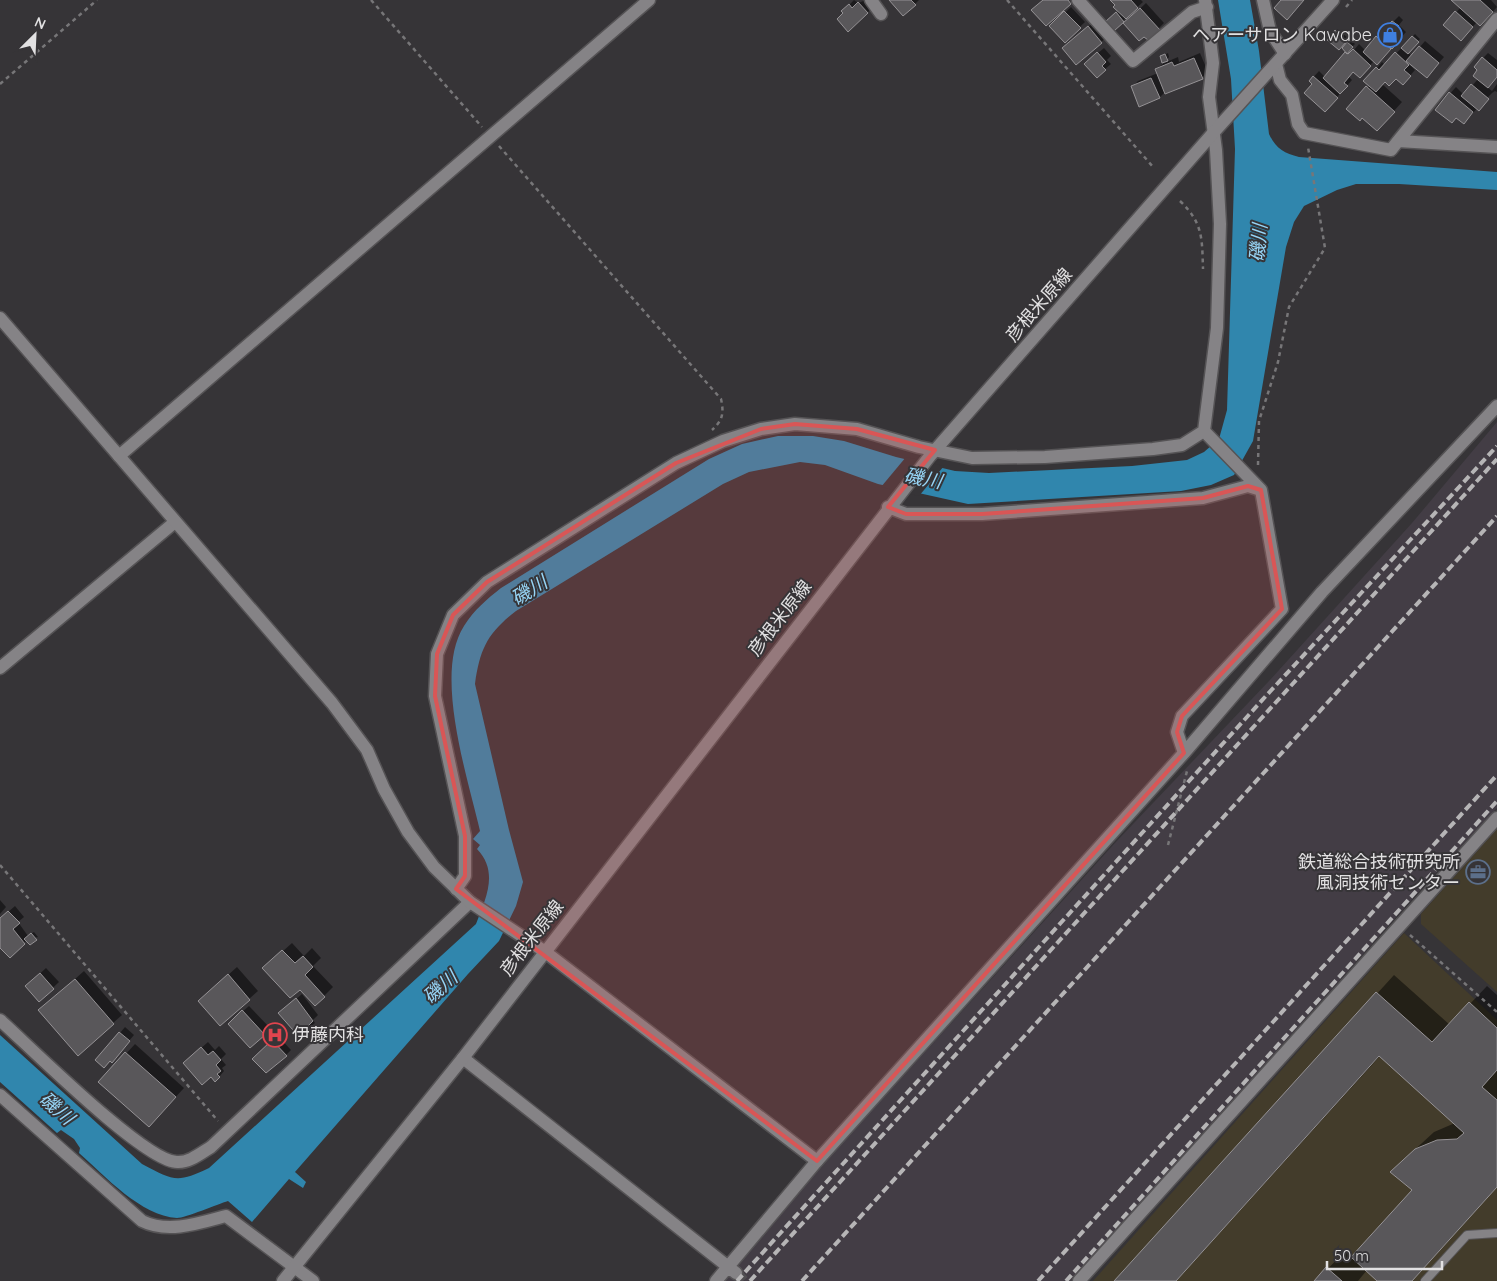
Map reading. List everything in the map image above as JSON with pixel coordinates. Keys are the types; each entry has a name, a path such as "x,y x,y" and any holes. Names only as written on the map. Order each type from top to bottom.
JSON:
{"street":[{"path":"119,456 649,0"},
{"path":"871,0 881,14"},
{"path":"1078,0 1133,61 1192,12 1206,4 1213,63 1209,97 1217,128 1220,254 1217,328 1206,434"},
{"path":"1263,0 1270,31 1285,54"},
{"name":"彦根米原線","path":"283,1281 463,1058 891,503 932,453 1217,128 1333,0"},
{"path":"1274,67 1280,80 1292,95 1298,124 1304,134 1391,150 1497,20"},
{"path":"1398,141 1497,147"},
{"path":"0,318 332,703 367,750 384,789 408,832 434,867 472,903 544,951 817,1162"},
{"path":"716,1281 733,1270 817,1162 1184,753 1322,592 1497,406"},
{"path":"456,889 465,876 465,836 435,696 437,654 453,615 487,582 676,463 723,441 762,429 795,424 857,429 932,453 972,458 1153,450 1182,445 1206,434"},
{"path":"1184,753 1177,732 1182,716 1282,609 1257,485 1206,434"},
{"path":"891,503 906,514 982,514 1203,498 1257,485"},
{"path":"0,668 175,522"},
{"path":"1079,1281 1497,818"},
{"path":"0,1020 125,1134 165,1160 177,1162 192,1159 211,1147 472,903"},
{"path":"463,1058 733,1270"},
{"path":"0,1095 142,1221 174,1228 226,1216 313,1281"}],"lane":[{"path":"1425,1281 1468,1236 1497,1233"}],"path":[{"path":"0,84 97,0"},
{"path":"371,0 721,399 724,411 721,422 709,434"},
{"path":"1007,0 1154,168"},
{"path":"1257,485 1256,455 1259,421 1278,362 1289,307 1326,248 1309,151"},
{"path":"1180,201 1193,213 1200,225 1204,272"},
{"path":"1168,845 1188,768"},
{"path":"0,865 227,1130"},
{"path":"1408,933 1497,1012"}],"highlighted area":[{"path":"795,424 857,429 935,450 888,507 906,514 982,514 1203,498 1248,486 1261,490 1282,609 1182,716 1177,732 1184,753 817,1161 456,889 465,876 465,836 435,696 437,654 453,615 487,582 676,463 761,429"}],"shaded area":[{"path":"1497,422 1497,808 1431,878 1071,1281 710,1281 896,1084 1114,844 1269,681 1412,523"},
{"name":"鉄道総合技術研究所 風洞技術センター","path":"1497,829 1497,992 1421,924 1421,914"},
{"path":"1404,933 1497,1020 1497,1281 1093,1281"}],"water":[{"name":"磯川","path":"1218,0 1250,0 1259,51 1269,134 1281,150 1299,157 1497,172 1497,190 1399,184 1356,184 1337,190 1304,206 1294,222 1286,247 1253,441 1234,475 1211,485 1181,491 968,504 878,484 825,465 800,462 749,472 723,484 516,611 498,627 487,642 480,660 475,684 523,882 516,906 499,941 295,1172 306,1182 303,1188 289,1179 252,1222 228,1201 177,1218 164,1216 137,1203 79,1153 80,1148 74,1139 61,1130 57,1133 0,1082 0,1035 142,1164 168,1177 175,1178 189,1176 209,1168 476,924 487,895 489,876 484,858 477,849 480,845 473,839 480,831 461,756 452,698 452,671 455,646 468,620 481,605 501,588 709,459 742,444 778,436 813,436 844,441 896,457 955,471 989,473 1132,466 1187,460 1204,452 1219,439 1227,410 1235,149 1231,79"}],"pier":[{"path":"906,457 944,466 919,496 881,487"}],"building":[{"path":"889,0 911,0 916,5 903,16"},
{"path":"1043,0 1068,0 1071,4 1046,26 1031,10"},
{"path":"1110,0 1131,0 1138,8 1126,19 1113,7 1115,5"},
{"path":"1281,0 1304,0 1287,20 1274,8"},
{"path":"1451,0 1480,0 1493,12 1480,26"},
{"path":"858,2 868,13 848,32 837,19 843,13 841,11 849,4 852,8"},
{"path":"1140,8 1160,30 1148,40 1144,37 1139,41 1123,23"},
{"path":"1064,11 1081,28 1065,43 1049,26"},
{"path":"1455,11 1473,27 1461,41 1443,25"},
{"path":"1116,12 1124,22 1114,31 1105,22"},
{"path":"1392,21 1399,26 1394,31 1402,38 1392,49 1378,36"},
{"path":"1088,26 1102,43 1076,65 1062,48"},
{"path":"1335,30 1347,41 1339,50 1327,40"},
{"path":"1376,36 1391,49 1377,65 1363,52"},
{"path":"1412,36 1419,42 1408,54 1401,48"},
{"path":"1347,42 1353,47 1347,54 1342,48"},
{"path":"1419,46 1439,63 1427,78 1406,61"},
{"path":"1353,49 1371,66 1360,78 1353,72 1344,83 1348,86 1340,94 1323,78 1345,52 1348,54"},
{"path":"1097,52 1106,62 1102,66 1106,70 1097,78 1084,64"},
{"path":"1395,52 1409,65 1404,70 1411,76 1403,85 1396,79 1389,86 1385,82 1376,92 1363,81 1376,67 1379,70"},
{"path":"1165,54 1168,61 1162,63 1160,56"},
{"path":"1482,57 1497,70 1497,77 1488,88 1473,76 1477,70 1474,67"},
{"path":"1194,58 1203,79 1165,94 1155,69 1172,62 1174,66"},
{"path":"1313,76 1338,98 1325,112 1304,93 1312,84 1309,81"},
{"path":"1151,78 1160,98 1139,107 1131,86"},
{"path":"1471,84 1489,99 1479,111 1461,96"},
{"path":"1366,86 1395,112 1377,131 1362,118 1360,121 1346,109"},
{"path":"1449,92 1473,112 1464,124 1456,118 1452,123 1435,110"},
{"path":"8,911 20,923 13,929 25,944 10,958 0,948 0,918"},
{"path":"31,933 37,940 30,945 24,939"},
{"path":"282,950 295,963 303,956 313,967 305,975 325,997 315,1006 300,990 290,998 262,968"},
{"path":"40,973 54,989 39,1002 25,986"},
{"path":"228,974 250,1000 220,1026 198,1001"},
{"path":"75,979 114,1024 78,1056 38,1010"},
{"path":"1376,992 1432,1042 1469,1002 1497,1028 1497,1070 1482,1087 1497,1100 1497,1187 1412,1281 1377,1281 1351,1257 1412,1190 1390,1172 1415,1149 1437,1140 1457,1139 1464,1133 1379,1056 1176,1281 1114,1281"},
{"path":"296,998 313,1021 308,1026 310,1029 300,1038 278,1013"},
{"path":"242,1010 265,1035 250,1048 228,1024"},
{"path":"119,1032 130,1041 112,1063 110,1061 104,1068 95,1060"},
{"path":"272,1040 287,1056 266,1073 252,1059"},
{"path":"201,1047 208,1055 213,1051 221,1060 216,1065 221,1071 217,1074 220,1077 215,1082 211,1077 202,1085 183,1063"},
{"path":"125,1052 176,1097 149,1127 98,1082"},
{"path":"1326,1267 1342,1281 1314,1281"}],"tunnel":[{"path":"736,1273 743,1281"}],"railway":[{"path":"737,1281 1265,697 1497,446"},
{"path":"750,1281 1497,459"},
{"path":"802,1281 1497,516"},
{"path":"1038,1281 1497,775"},
{"path":"1066,1281 1497,801"}],"place":[{"name":"ヘアーサロン Kawabe","path":"1390,35"},
{"name":"鉄道総合技術研究所 風洞技術センター","path":"1478,872"},
{"name":"伊藤内科","path":"275,1035"}]}
